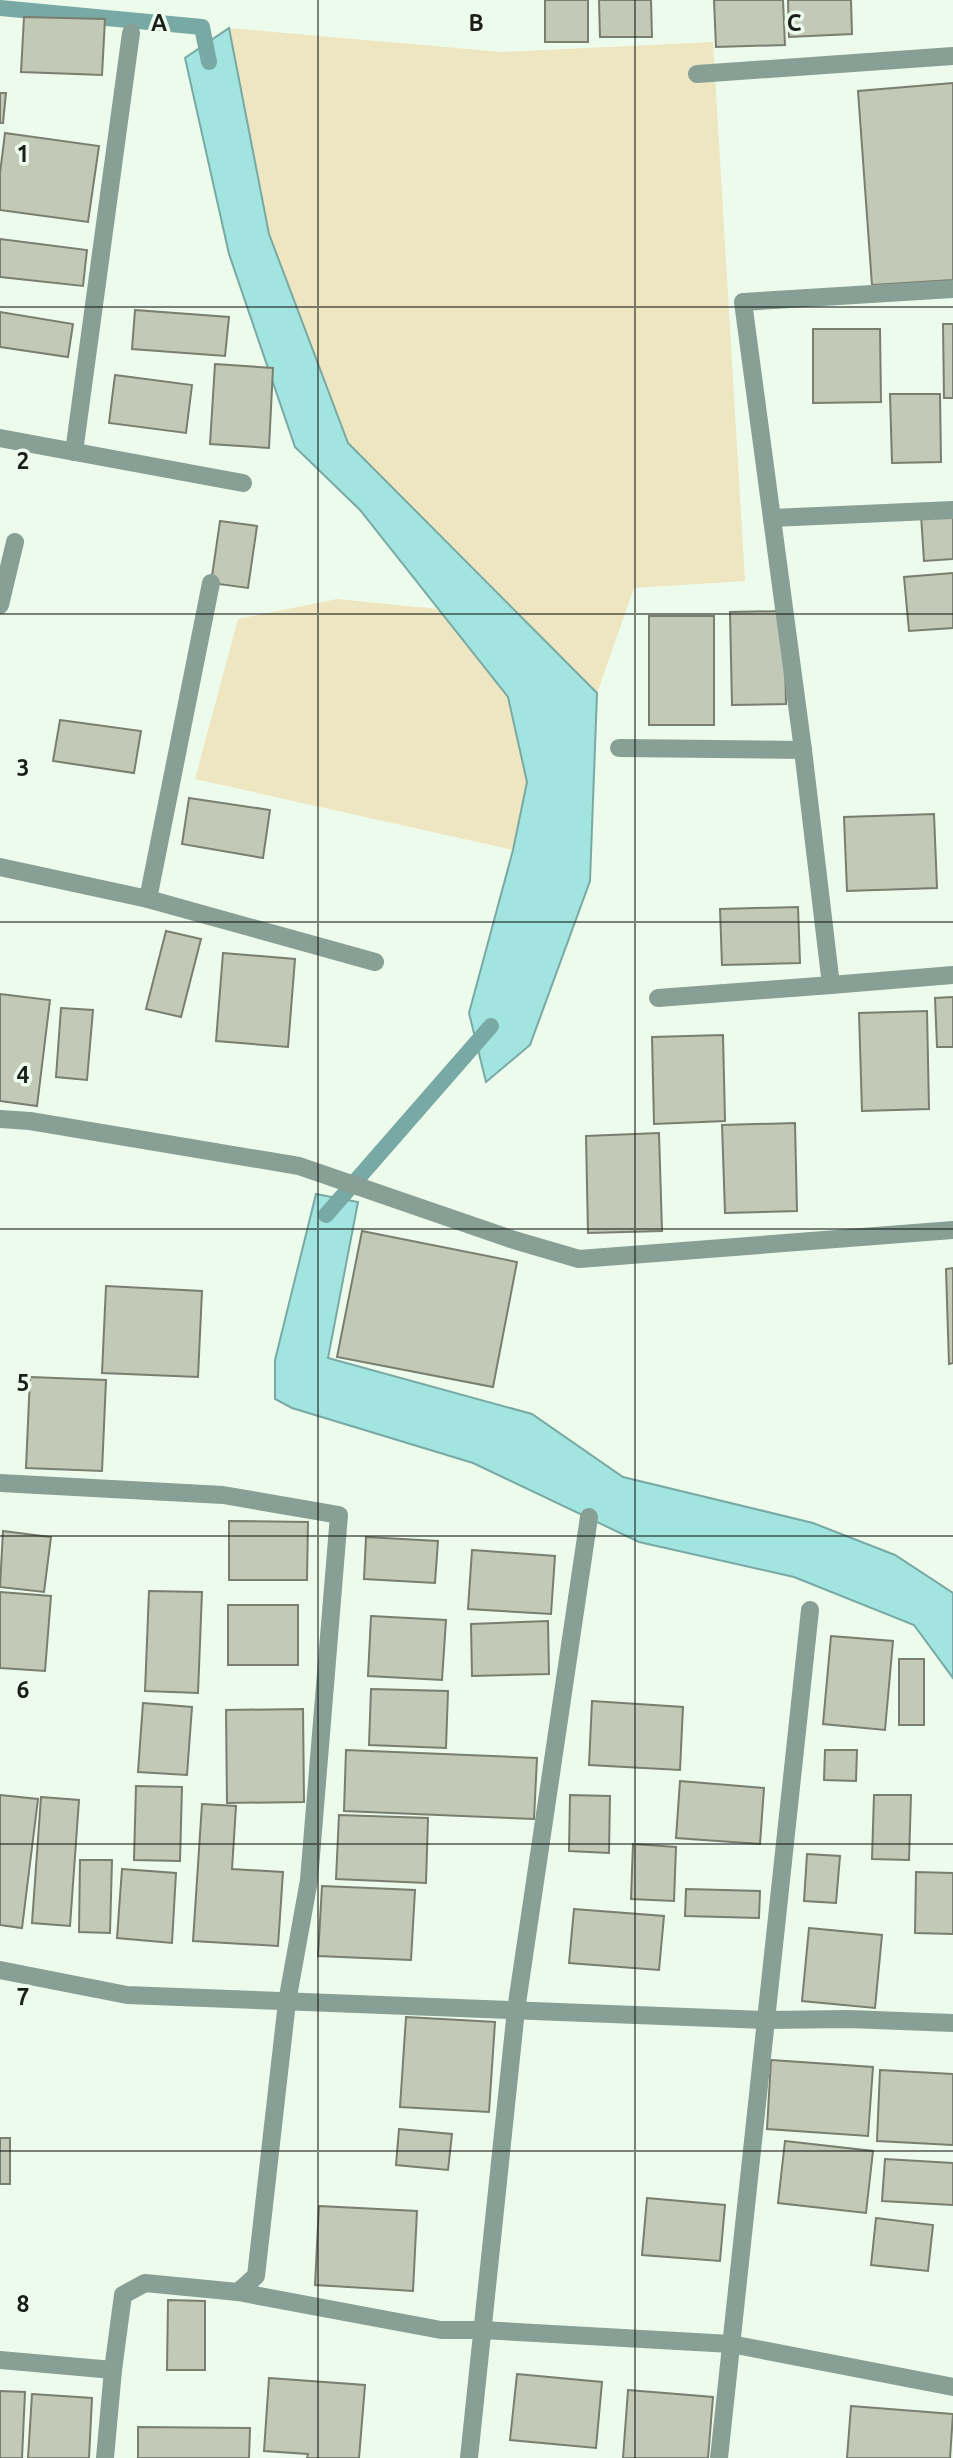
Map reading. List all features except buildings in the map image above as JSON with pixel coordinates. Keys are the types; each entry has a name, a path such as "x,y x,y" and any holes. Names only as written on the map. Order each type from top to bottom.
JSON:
{"street":[{"path":"74,452 131,33"},
{"path":"697,74 953,55"},
{"path":"831,985 803,750 743,302 953,289"},
{"path":"0,438 243,483"},
{"path":"772,518 953,510"},
{"path":"0,605 15,542"},
{"path":"148,899 211,583"},
{"path":"619,748 803,750"},
{"path":"0,867 148,899 375,962"},
{"path":"659,998 953,975"},
{"path":"0,1119 299,1166 514,1240 579,1259 953,1230"},
{"path":"0,1483 223,1495 339,1515 309,1880 286,2002 256,2276 238,2292"},
{"path":"469,2458 516,2010 589,1517"},
{"path":"719,2458 810,1610"},
{"path":"0,1970 127,1995 765,2020 849,2019 953,2023"},
{"path":"104,2458 123,2295 145,2283 238,2292 442,2330 731,2344 953,2387"},
{"path":"0,2360 113,2370"}],"shaded area":[{"path":"229,28 502,52 713,42 745,581 634,588 597,693 348,443 269,234"},
{"path":"337,599 438,609 508,697 527,782 513,850 195,779 238,619"}],"water":[{"path":"229,28 269,234 348,443 597,693 590,881 530,1045 486,1082 469,1013 513,850 527,782 508,697 360,510 295,447 229,254 185,58"},
{"path":"316,1194 358,1202 328,1358 532,1414 623,1477 813,1523 895,1555 953,1593 953,1678 914,1625 794,1577 639,1542 473,1463 292,1408 275,1399 275,1360"}],"waterway":[{"path":"0,8 202,27 209,62"},
{"path":"326,1215 491,1026"}]}
